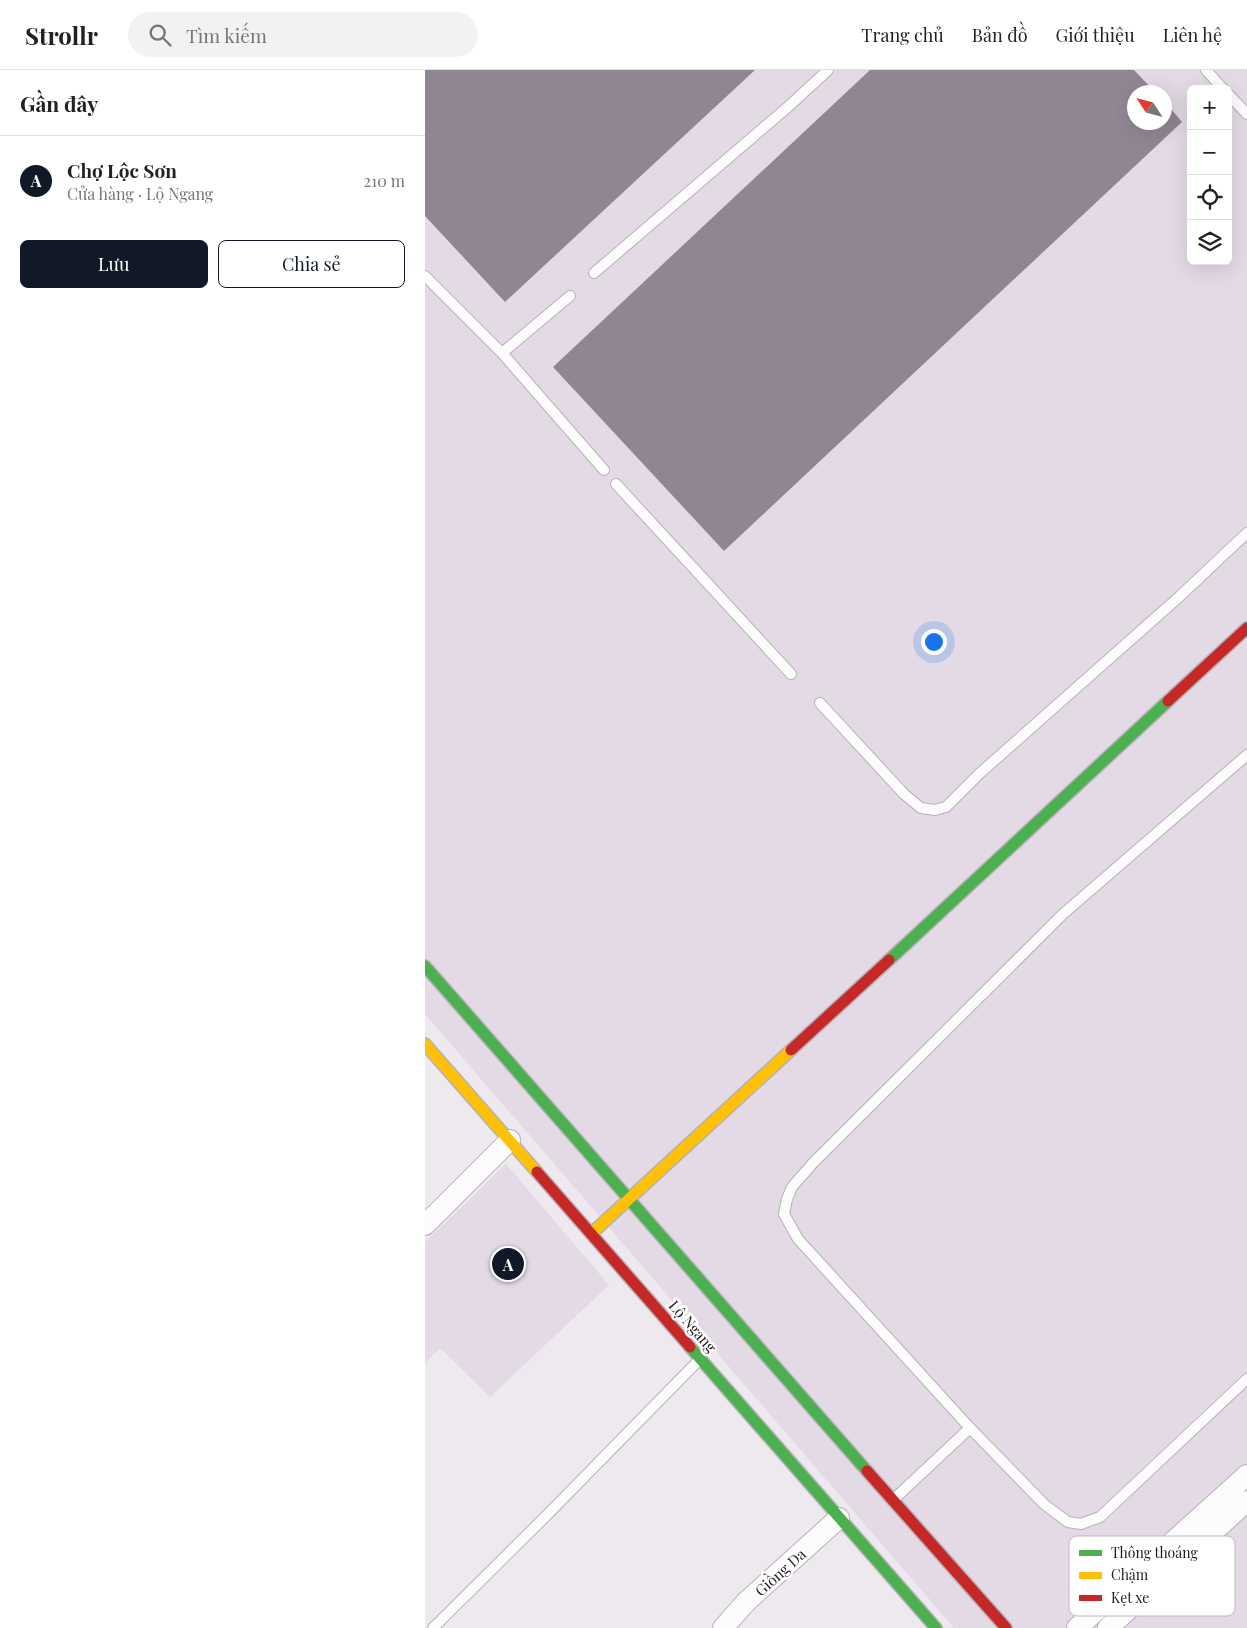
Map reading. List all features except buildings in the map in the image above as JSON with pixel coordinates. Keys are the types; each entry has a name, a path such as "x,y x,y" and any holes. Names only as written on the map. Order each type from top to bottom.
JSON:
{"street":[{"path":"592,1234 1247,628"},
{"path":"425,966 628,1201 1006,1628"},
{"name":"Lộ Ngang","path":"425,1044 937,1628"},
{"path":"425,1225 509,1140"},
{"path":"1179,1536 1247,1475"},
{"path":"1209,1536 1247,1501"},
{"name":"Giồng Da","path":"723,1628 746,1602 839,1518"},
{"path":"1077,1628 1090,1616"},
{"path":"1108,1628 1121,1616"}],"lane":[{"path":"594,273 789,106 828,70"},
{"path":"1206,70 1219,85"},
{"path":"1232,98 1247,114"},
{"path":"425,276 502,353 604,470"},
{"path":"502,353 570,296"},
{"path":"616,484 791,674"},
{"path":"819,704 904,794 921,808 935,810 946,807 979,774 1179,597 1247,533"},
{"path":"1247,755 1063,914 813,1163 792,1187 784,1214 798,1239 970,1428 1045,1505 1068,1522 1081,1524 1101,1517 1247,1379"},
{"path":"433,1628 549,1514 701,1358"},
{"path":"892,1501 970,1428"}],"shaded area":[{"path":"425,70 1247,70 1247,1628 954,1628 425,1014"},
{"path":"506,1164 609,1285 490,1397 440,1348 425,1363 425,1242"}],"traffic: fast":[{"path":"889,960 1168,701"},
{"path":"425,966 867,1471"},
{"path":"690,1347 936,1628"}],"traffic: slow":[{"path":"425,1044 537,1172"},
{"path":"592,1233 791,1050"}],"traffic: jam":[{"path":"1168,701 1247,628"},
{"path":"791,1050 889,960"},
{"path":"537,1172 690,1347"},
{"path":"867,1471 1006,1628"}],"place":[{"name":"Chợ Lộc Sơn","path":"508,1264"}]}
